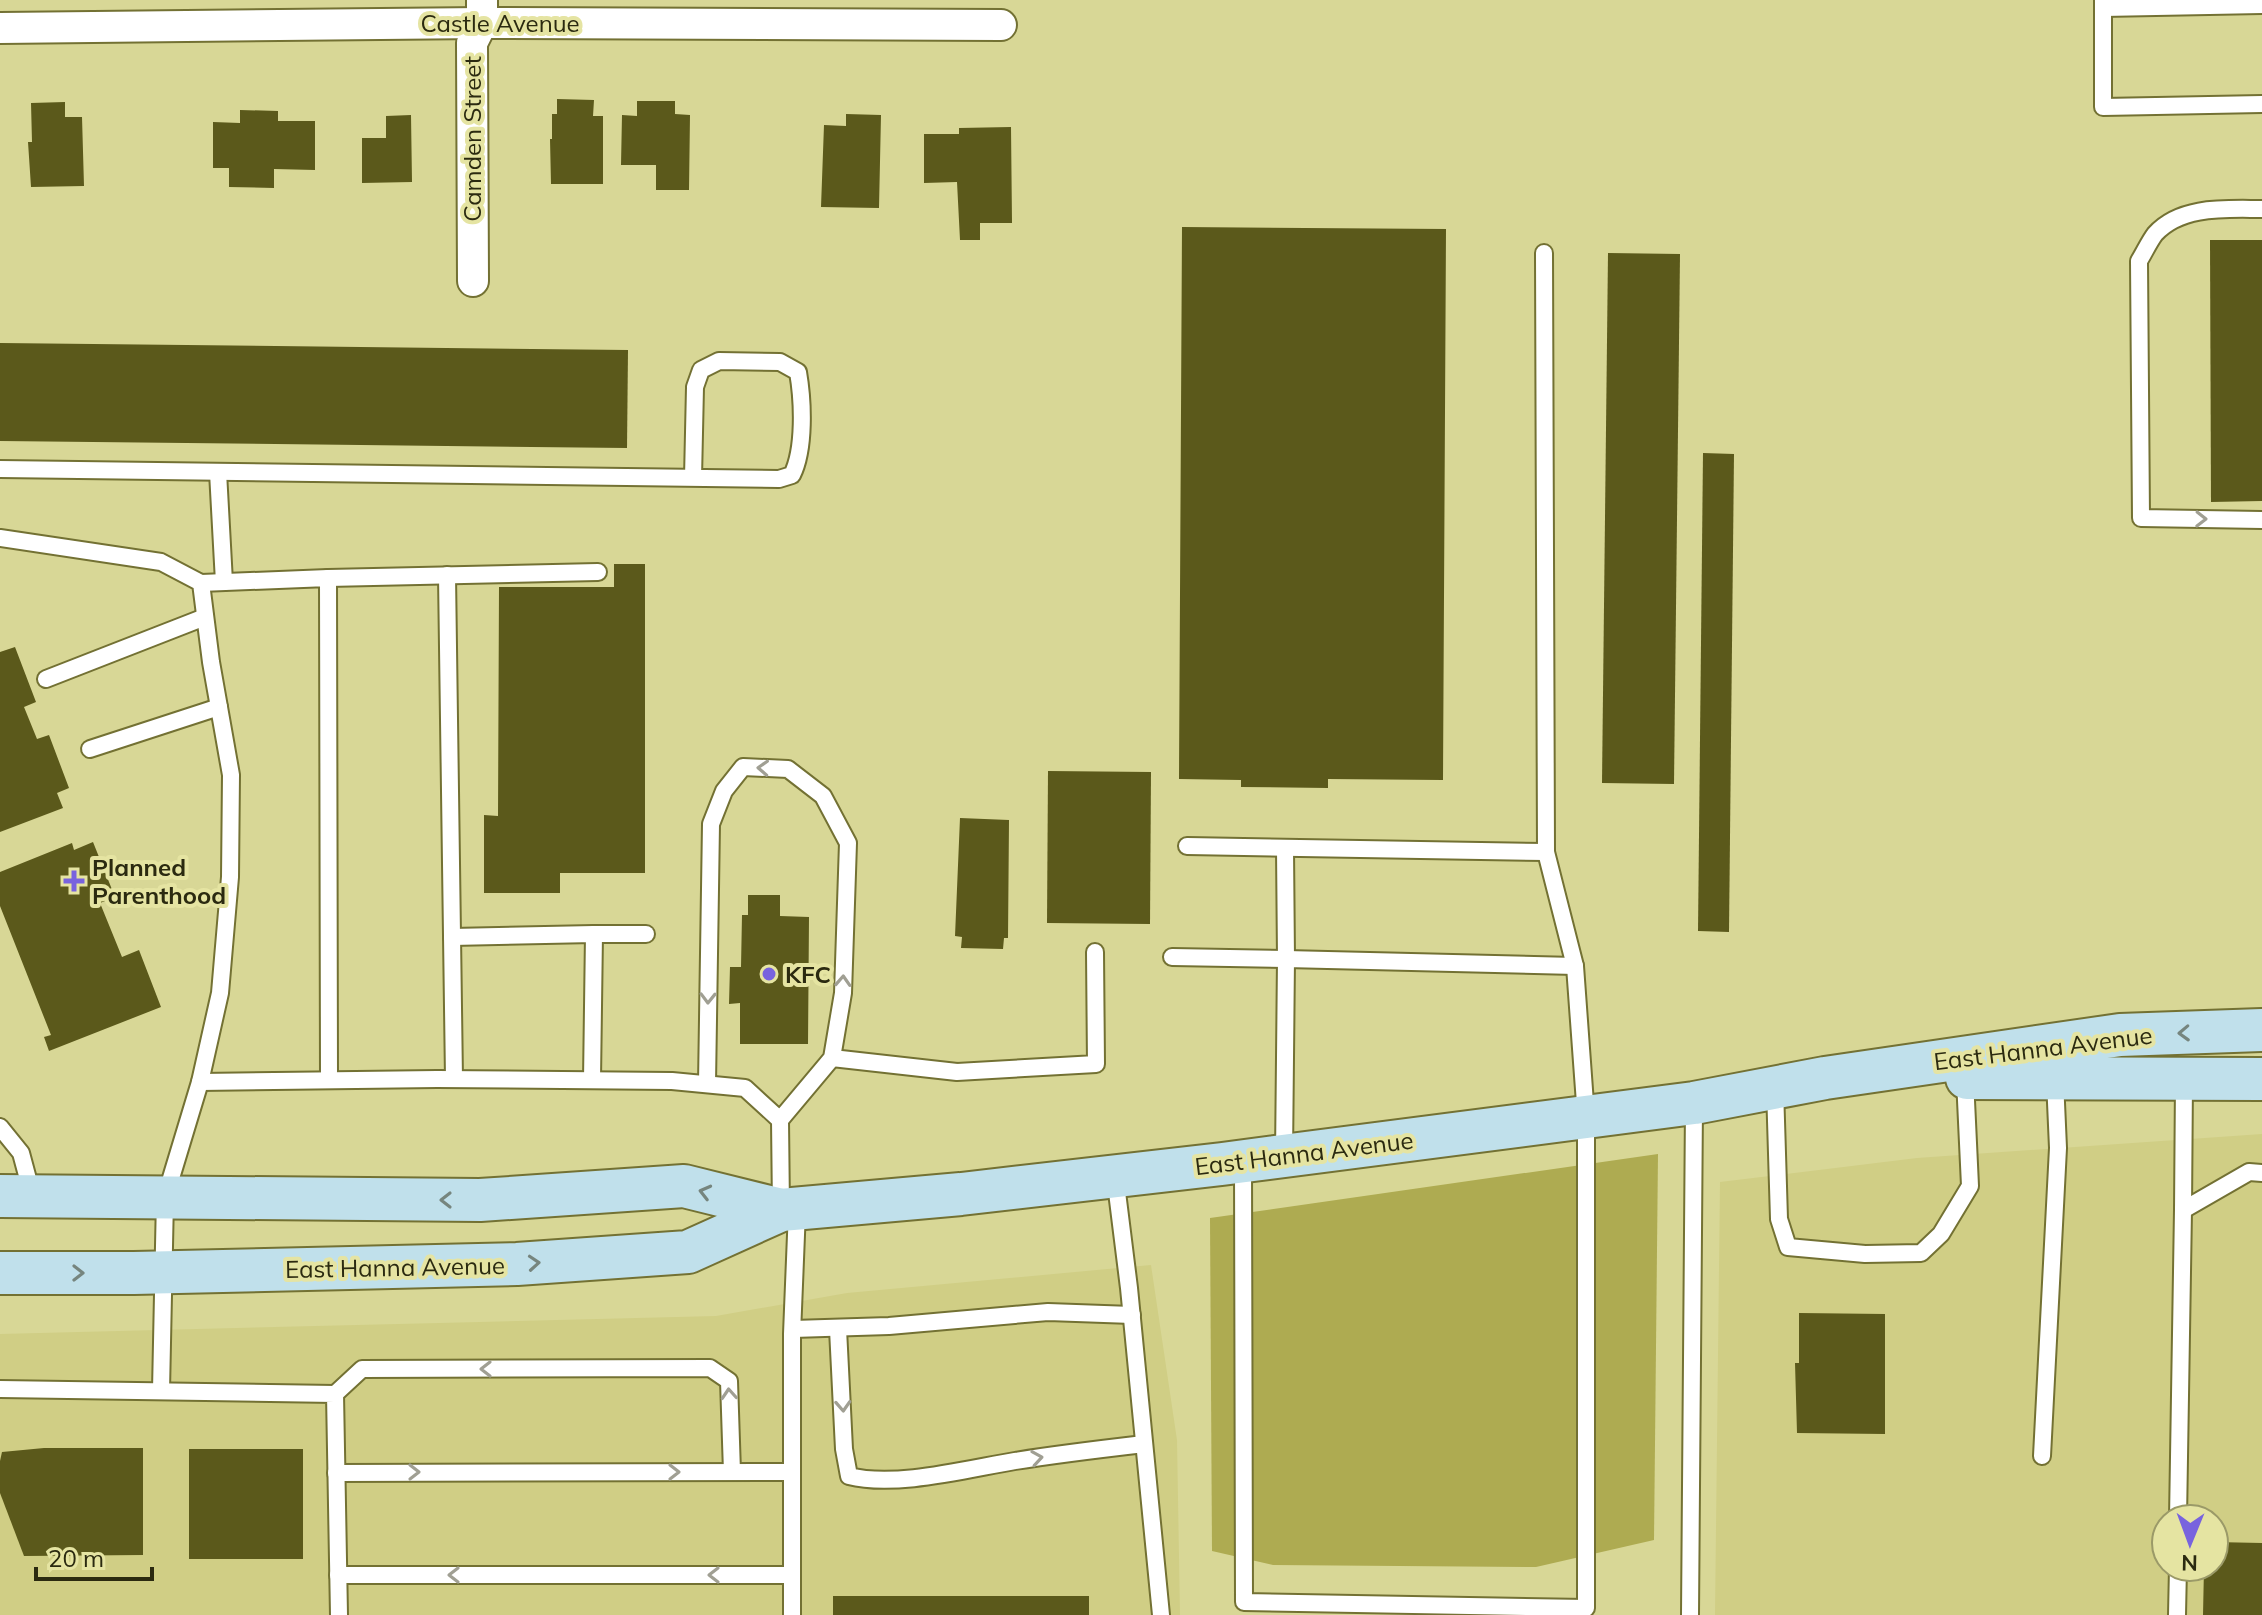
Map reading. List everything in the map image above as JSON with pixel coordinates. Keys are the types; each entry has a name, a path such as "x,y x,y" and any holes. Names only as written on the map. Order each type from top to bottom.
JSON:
{"main road":[{"name":"East Hanna Avenue","path":"0,1273 164,1273 517,1264 688,1252 789,1210 1284,1156 1694,1103 1825,1078 1963,1068 2120,1035 2262,1030"},
{"name":"East Hanna Avenue","path":"1963,1068 2055,1079 2262,1079"},
{"name":"East Hanna Avenue","path":"16,1196 480,1200 684,1186 789,1210"}],"street":[{"name":"Castle Avenue","path":"0,28 482,11 1001,25"},
{"name":"Camden Street","path":"473,281 472,43 482,11"}],"lane":[{"path":"2262,5 2103,4 2103,107 2262,104"},
{"path":"2262,209 2209,209 2175,219 2156,234 2139,261 2141,518 2262,520"},
{"path":"1243,1161 1244,1608 1586,1611 1586,1117 1575,966 1546,852 1544,253"},
{"path":"0,469 218,472 693,478 779,479 792,475 799,461 802,391 798,372 780,362 719,361 701,370 695,387 693,478"},
{"path":"218,472 224,582"},
{"path":"0,538 161,562 201,583 598,572"},
{"path":"447,575 454,1079"},
{"path":"328,578 329,1080"},
{"path":"161,1391 165,1198 200,1082 220,993 230,877 231,775 201,583"},
{"path":"46,679 205,617"},
{"path":"90,749 219,707"},
{"path":"707,1084 711,824 724,791 743,767 788,769 823,796 848,843 843,993 832,1058 780,1120"},
{"path":"1187,846 1546,852"},
{"path":"1284,1156 1285,849"},
{"path":"592,1080 594,934"},
{"path":"452,937 646,934"},
{"path":"832,1058 957,1072 1096,1064 1095,952"},
{"path":"1172,957 1575,966"},
{"path":"1775,1088 1779,1219 1788,1247 1865,1254 1921,1253 1941,1234 1970,1186 1963,1068"},
{"path":"2042,1456 2058,1148 2055,1079"},
{"path":"2178,1503 2184,1079"},
{"path":"200,1082 592,1080 745,1088 780,1120 789,1210 793,1329 792,1615"},
{"path":"1690,1615 1694,1103"},
{"path":"0,1127 21,1153 16,1196"},
{"path":"2183,1210 2249,1172 2262,1173"},
{"path":"1115,1176 1132,1315 1161,1615"},
{"path":"793,1329 838,1329 1048,1312 1132,1315"},
{"path":"838,1329 844,1449 849,1476 867,1481 927,1476 1144,1444"},
{"path":"0,1389 335,1394 362,1369 710,1368 729,1381 732,1472"},
{"path":"335,1394 339,1615"},
{"path":"336,1473 792,1472"},
{"path":"338,1575 792,1575"},
{"path":"2177,1615 2178,1583"}],"shaded area":[{"path":"2262,1134 2262,1615 1715,1615 1720,1182 1917,1158"},
{"path":"1658,1154 1654,1540 1536,1567 1273,1565 1212,1551 1210,1218"},
{"path":"1151,1265 1177,1440 1180,1615 0,1615 0,1334 716,1316 847,1293"}],"building":[{"path":"557,99 594,100 593,116 603,116 603,184 551,184 550,139 552,114 557,114"},
{"path":"637,101 675,101 675,114 690,115 689,190 656,190 656,165 621,165 622,115 637,116"},
{"path":"65,102 65,117 82,117 84,186 31,187 28,142 32,142 31,103"},
{"path":"240,110 278,111 278,121 315,121 315,170 274,169 274,188 229,187 229,168 213,168 213,122 240,123"},
{"path":"846,114 881,115 879,208 821,207 824,125 846,126"},
{"path":"411,115 412,182 362,183 362,138 386,138 386,116"},
{"path":"1011,127 1012,223 980,223 980,240 960,240 957,182 924,183 924,134 959,134 959,128"},
{"path":"1182,227 1446,229 1443,780 1328,779 1328,788 1241,787 1241,780 1179,779"},
{"path":"2210,240 2262,240 2262,501 2211,502"},
{"path":"1608,253 1680,254 1674,784 1602,783"},
{"path":"0,343 628,350 627,448 0,441"},
{"path":"1703,453 1734,454 1729,932 1698,931"},
{"path":"614,564 645,564 645,873 560,873 560,893 484,893 484,815 498,816 499,587 614,587"},
{"path":"15,647 36,702 24,707 37,739 49,735 69,788 57,793 63,808 0,832 0,652"},
{"path":"1048,771 1151,772 1150,924 1047,923"},
{"path":"960,818 1009,820 1008,938 1004,938 1003,949 961,948 962,937 955,936"},
{"path":"93,842 115,897 100,903 122,957 139,950 161,1007 49,1051 44,1037 51,1035 0,906 0,872 72,843 74,850"},
{"path":"748,895 780,895 780,916 809,917 808,1044 740,1044 740,1003 729,1004 730,967 741,967 742,915 748,915"},
{"path":"1799,1313 1885,1314 1885,1434 1797,1433 1795,1363 1799,1363"},
{"path":"44,1448 143,1448 143,1555 24,1556 0,1493 0,1461 2,1452"},
{"path":"189,1449 303,1449 303,1559 189,1559"},
{"path":"2230,1542 2262,1543 2262,1615 2203,1615 2204,1583 2230,1583"},
{"path":"833,1596 1089,1596 1089,1615 833,1615"}],"place":[{"name":"Planned Parenthood","path":"74,881"},
{"name":"KFC","path":"769,974"}]}
